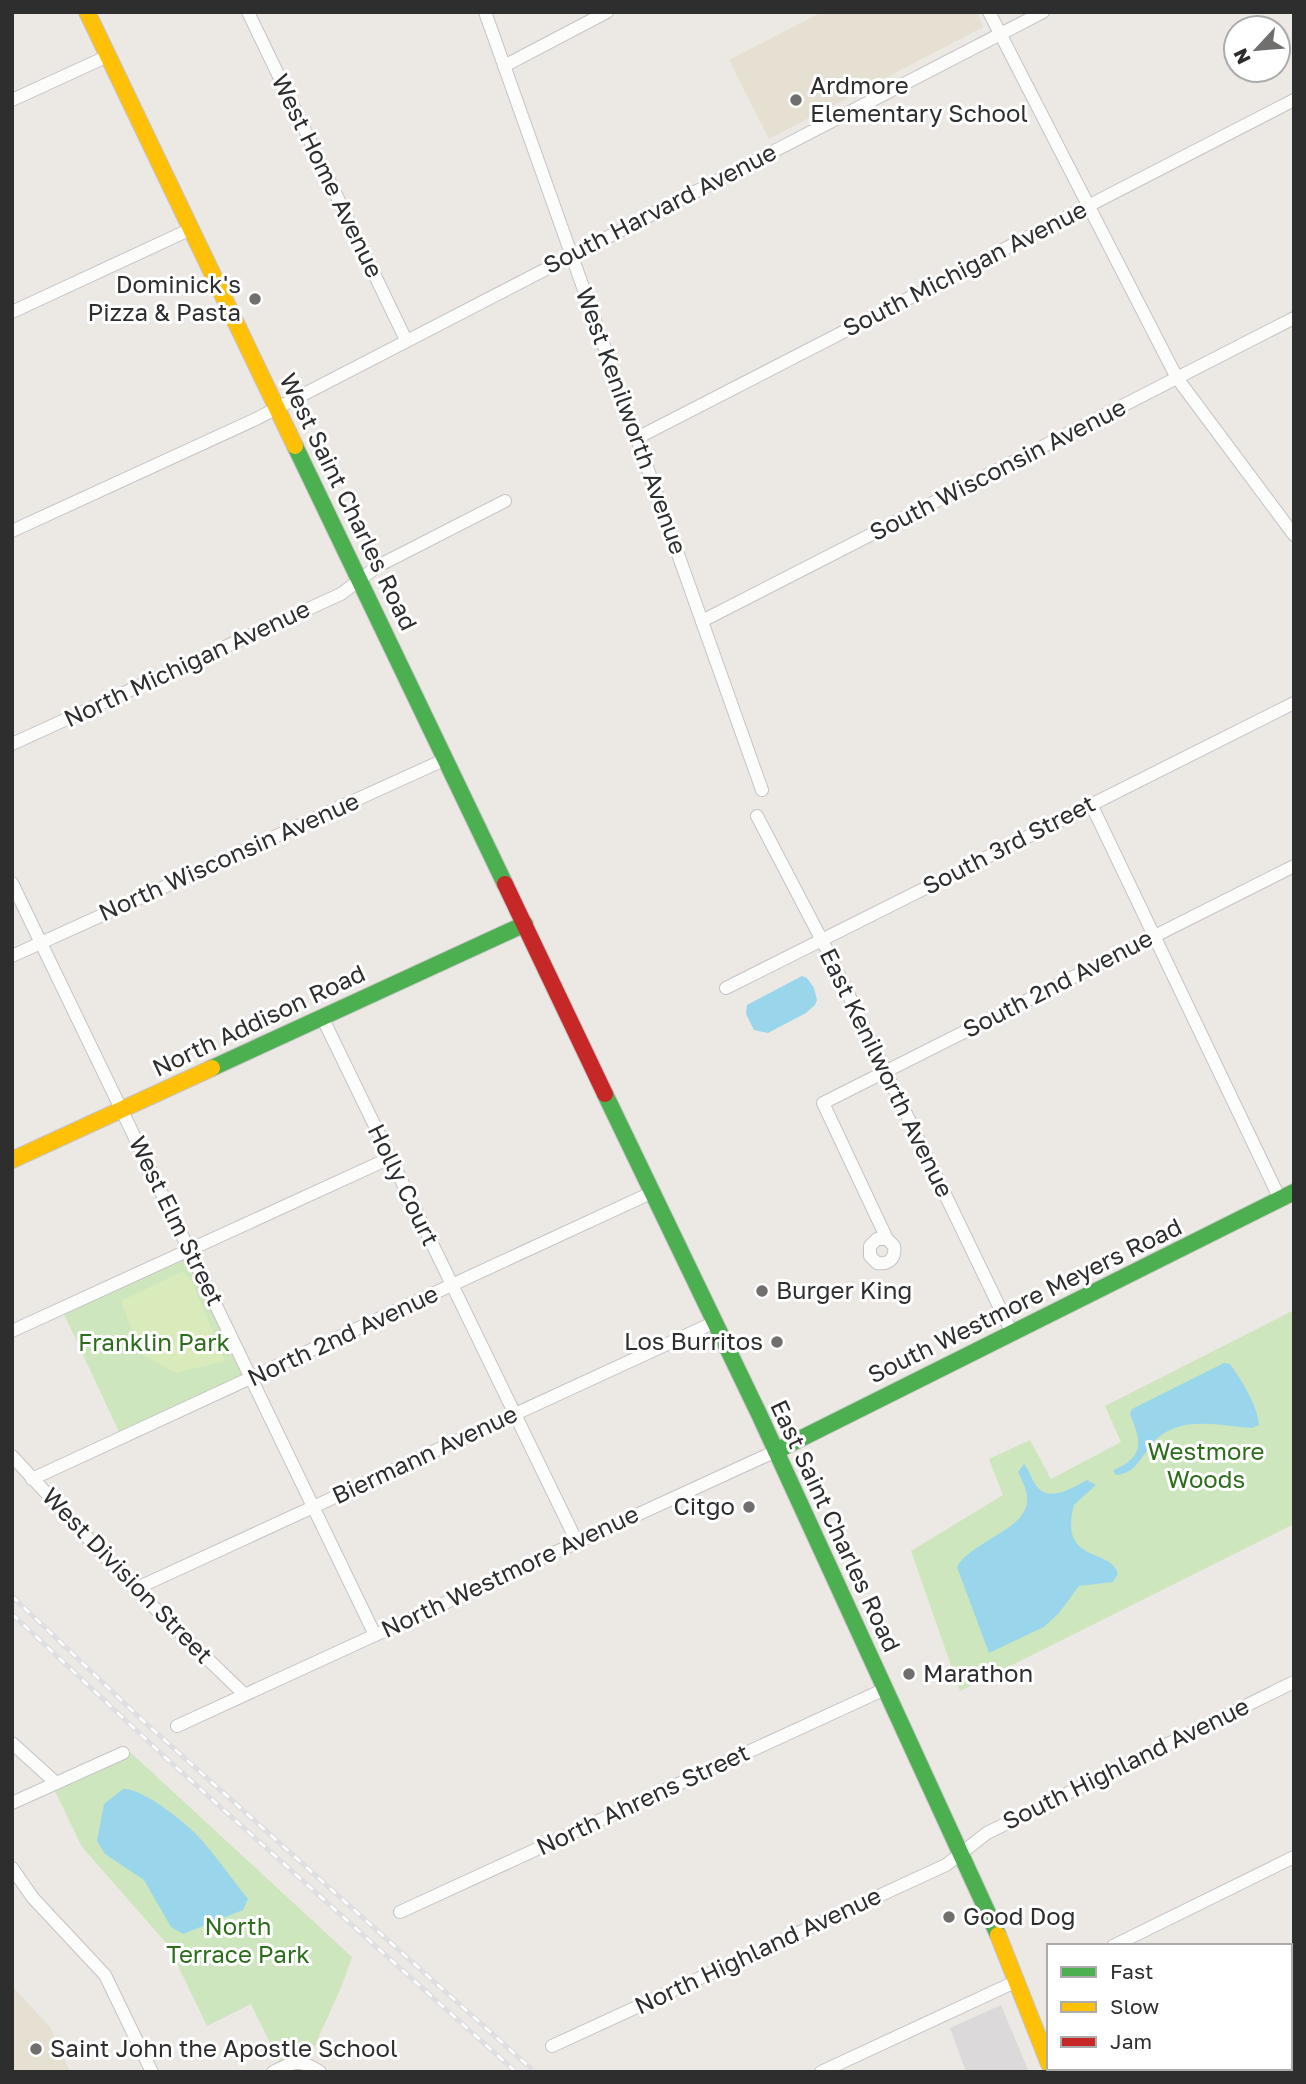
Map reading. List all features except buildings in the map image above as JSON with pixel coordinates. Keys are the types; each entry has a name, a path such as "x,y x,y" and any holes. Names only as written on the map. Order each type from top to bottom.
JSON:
{"main road":[{"name":"West Saint Charles Road","path":"87,12 567,1012"},
{"name":"North Addison Road","path":"12,1160 525,924"},
{"name":"East Saint Charles Road","path":"567,1012 776,1451 962,1852 1017,1981 1047,2060"},
{"name":"South Westmore Meyers Road","path":"776,1451 1287,1196"}],"street":[{"name":"West Home Avenue","path":"248,12 406,340"},
{"name":"West Kenilworth Avenue","path":"485,12 762,790"},
{"path":"504,66 607,12"},
{"path":"989,12 1177,378 1294,535"},
{"name":"South Harvard Avenue","path":"12,531 277,407 1043,12"},
{"path":"12,100 108,56"},
{"name":"South Michigan Avenue","path":"637,438 1294,100"},
{"path":"12,312 191,229"},
{"name":"South Wisconsin Avenue","path":"702,621 1294,318"},
{"path":"360,580 378,566 505,501"},
{"name":"North Michigan Avenue","path":"12,744 341,594 360,580"},
{"name":"South 3rd Street","path":"726,988 1294,703"},
{"name":"North Wisconsin Avenue","path":"12,956 446,759"},
{"path":"1091,804 1154,936 1287,1196"},
{"name":"East Kenilworth Avenue","path":"757,816 821,940 1012,1333"},
{"name":"South 2nd Avenue","path":"887,1239 823,1103 1294,866"},
{"name":"West Elm Street","path":"12,883 375,1635"},
{"name":"Holly Court","path":"322,1017 577,1542"},
{"path":"12,1331 390,1158"},
{"name":"North 2nd Avenue","path":"32,1479 653,1192"},
{"name":"Biermann Avenue","path":"135,1589 715,1322"},
{"name":"North Westmore Avenue","path":"177,1726 776,1451"},
{"name":"West Division Street","path":"12,1456 135,1589 244,1694"},
{"name":"South Highland Avenue","path":"962,1852 987,1833 1294,1682"},
{"name":"North Ahrens Street","path":"400,1912 885,1689"},
{"path":"12,1743 56,1783"},
{"path":"12,1803 123,1753"},
{"name":"North Highland Avenue","path":"552,2046 946,1865 962,1852"},
{"path":"1117,1944 1294,1857"},
{"path":"12,1868 33,1898 105,1975 152,2072"},
{"path":"821,2072 1017,1981"},
{"path":"272,2072 290,2063 307,2063 320,2072"}],"shaded area":[{"name":"Ardmore Elementary School","path":"822,12 977,12 983,27 769,139 729,60"},
{"name":"Saint John the Apostle School","path":"12,1986 50,2027 70,2072 12,2072"},
{"path":"1001,2005 1029,2072 966,2072 950,2028"}],"green space":[{"name":"Franklin Park","path":"188,1253 247,1376 120,1434 62,1310"},
{"path":"183,1271 192,1282 225,1361 175,1373 140,1353 121,1301"},
{"name":"Westmore Woods","path":"1294,1310 1294,1524 960,1691 911,1551 1003,1495 989,1459 1030,1440 1051,1479 1121,1442 1105,1406"},
{"name":"North Terrace Park","path":"130,1752 352,1957 309,2059 280,2063 251,2004 207,2026 168,1945 82,1847 53,1787"}],"water":[{"path":"802,976 807,978 814,988 817,1000 815,1005 806,1013 768,1033 754,1030 746,1014 747,1005"},
{"path":"1224,1363 1230,1364 1244,1385 1259,1425 1252,1428 1217,1424 1181,1426 1160,1436 1136,1465 1124,1474 1116,1475 1113,1471 1134,1457 1137,1451 1138,1439 1130,1414 1132,1409"},
{"path":"1024,1464 1035,1484 1046,1493 1060,1492 1087,1480 1096,1485 1074,1505 1071,1524 1073,1537 1079,1546 1114,1566 1118,1574 1113,1582 1079,1586 1059,1613 1044,1627 989,1653 957,1567 974,1550 1019,1519 1027,1499 1018,1472"},
{"path":"123,1789 151,1799 196,1834 248,1899 243,1910 183,1934 171,1927 144,1880 105,1854 97,1841 104,1804"}],"railway":[{"path":"12,1596 140,1718 535,2072"},
{"path":"12,1614 167,1759 516,2072"}],"traffic: fast":[{"path":"295,446 505,884"},
{"path":"212,1068 525,924"},
{"path":"605,1094 759,1414 998,1935"},
{"path":"776,1451 1294,1192"}],"traffic: slow":[{"path":"87,12 295,446"},
{"path":"12,1160 212,1068"},
{"path":"998,1935 1047,2059"}],"traffic: jam":[{"path":"505,884 605,1094"}],"place":[{"name":"Ardmore Elementary School","path":"796,100"},
{"name":"Dominick's Pizza & Pasta","path":"255,299"},
{"name":"Burger King","path":"762,1291"},
{"name":"Los Burritos","path":"777,1342"},
{"name":"Citgo","path":"749,1507"},
{"name":"Marathon","path":"909,1674"},
{"name":"Good Dog","path":"949,1917"},
{"name":"Saint John the Apostle School","path":"36,2049"}]}
